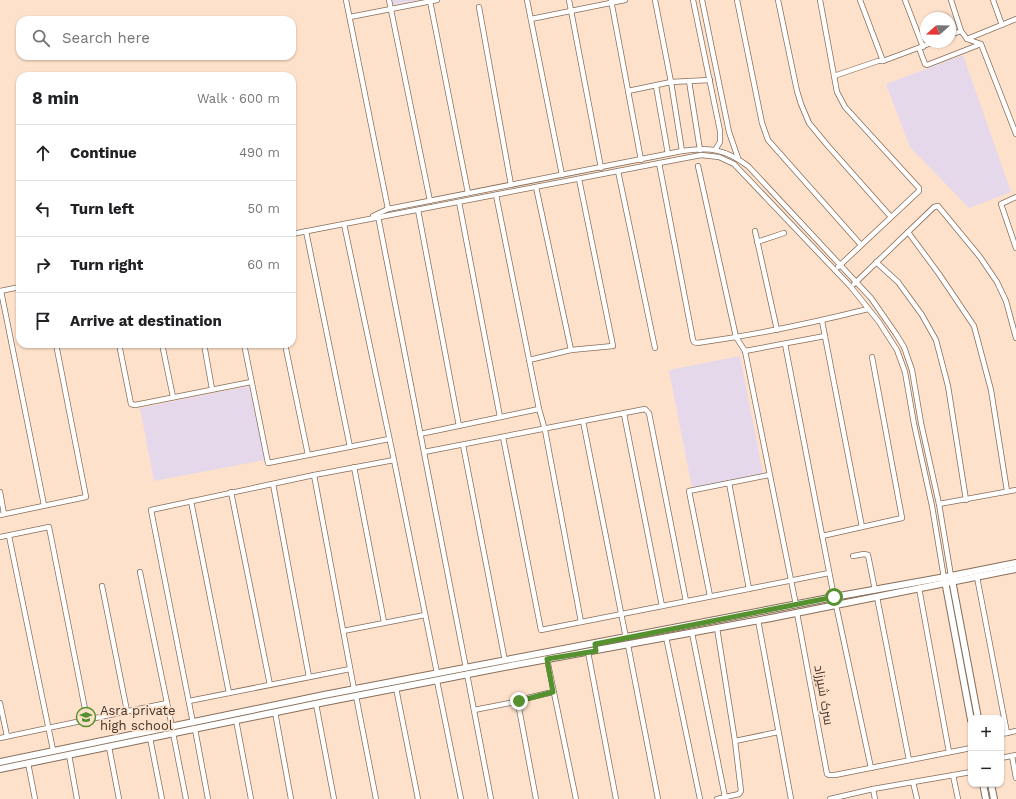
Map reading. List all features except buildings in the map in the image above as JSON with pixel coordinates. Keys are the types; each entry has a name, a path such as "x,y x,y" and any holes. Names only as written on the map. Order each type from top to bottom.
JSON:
{"street":[{"path":"346,0 388,209"},
{"path":"389,0 430,201"},
{"path":"350,17 437,0"},
{"path":"527,0 562,175"},
{"path":"569,0 601,168"},
{"path":"531,19 611,1 625,0"},
{"path":"655,0 671,82 682,151"},
{"path":"693,0 720,131 720,142 715,150"},
{"path":"702,0 729,132 738,158"},
{"path":"736,0 762,124 768,140 861,245"},
{"path":"778,0 797,92 809,123 891,217"},
{"path":"820,0 837,92 845,107 919,188 919,191 835,270"},
{"path":"860,0 883,61"},
{"path":"905,0 920,44"},
{"path":"951,0 962,31 967,38 981,44 1016,134"},
{"path":"993,0 1002,25"},
{"path":"430,1 468,193"},
{"path":"611,1 642,160"},
{"path":"478,7 511,185"},
{"path":"967,38 1016,20"},
{"path":"956,34 962,31"},
{"path":"921,48 925,64 927,65 981,44"},
{"path":"834,76 878,61 883,61 920,47"},
{"path":"628,91 671,82 710,80"},
{"path":"689,81 701,155"},
{"path":"656,86 668,154"},
{"path":"378,216 388,209 682,151 700,149 720,151 738,158 748,166 871,298 896,334 909,360 938,504 977,715"},
{"path":"296,233 378,216 418,210 701,155 719,157 734,164 851,287 898,350 906,372 914,424 932,506 970,715"},
{"path":"659,163 694,342 697,343 777,330 822,321 868,309"},
{"path":"698,166 736,337 745,351 796,605"},
{"path":"618,171 655,348"},
{"path":"529,360 571,350 613,346 579,179"},
{"path":"536,187 571,350"},
{"path":"496,195 539,409 545,430 581,622"},
{"path":"1016,197 1001,204 1016,248"},
{"path":"459,202 500,417"},
{"path":"851,287 934,207 938,206 980,257 997,282 1014,323 1016,338"},
{"path":"418,210 459,426"},
{"path":"378,216 491,799"},
{"path":"344,224 390,439 437,673"},
{"path":"306,231 350,447"},
{"path":"755,231 777,330"},
{"path":"908,232 939,274 974,326 991,390 1007,491"},
{"path":"757,242 784,233"},
{"path":"876,262 898,282 922,315 936,340 948,386 966,500"},
{"path":"16,288 0,291 44,505"},
{"path":"822,321 862,527"},
{"path":"745,351 825,336"},
{"path":"785,344 834,597"},
{"path":"0,492 2,514 86,497 57,348"},
{"path":"120,348 131,404 135,405 252,382"},
{"path":"163,348 173,397"},
{"path":"205,348 212,389"},
{"path":"245,348 268,463 390,439"},
{"path":"286,348 308,455"},
{"path":"822,536 902,518 872,357"},
{"path":"420,434 539,409"},
{"path":"424,452 545,430 645,409 649,413 686,601"},
{"path":"624,414 662,606"},
{"path":"583,421 626,638"},
{"path":"503,437 541,630 829,573"},
{"path":"463,445 505,661"},
{"path":"208,799 151,510 231,492 394,460"},
{"path":"354,467 384,622"},
{"path":"314,475 354,689"},
{"path":"710,596 689,491 769,475"},
{"path":"729,483 749,588"},
{"path":"273,484 309,677"},
{"path":"938,504 1016,490"},
{"path":"231,492 270,685"},
{"path":"191,501 229,693"},
{"path":"0,538 48,527 87,719"},
{"path":"9,536 53,750"},
{"path":"853,556 864,554 868,555 874,590"},
{"path":"194,726 354,689 437,673 466,671 596,651 877,597 919,588 1016,563"},
{"path":"952,579 977,577 1016,570"},
{"path":"140,572 186,799"},
{"path":"977,577 1007,733"},
{"path":"0,762 53,750 236,720 436,681 466,671 505,661 834,597 874,590 945,581"},
{"path":"102,586 127,711"},
{"path":"919,588 949,752"},
{"path":"877,597 909,760"},
{"path":"836,605 871,768 968,749"},
{"name":"سرک شیرزاد","path":"797,612 826,771 829,775 835,775 871,768"},
{"path":"343,631 425,615"},
{"path":"758,620 791,799"},
{"path":"716,628 735,741 741,791 739,794 717,799"},
{"path":"692,633 725,797"},
{"path":"666,638 700,799"},
{"path":"595,644 596,651"},
{"path":"628,645 658,799"},
{"path":"588,652 616,799"},
{"path":"547,659 576,799"},
{"path":"189,701 350,669"},
{"path":"436,681 461,799"},
{"path":"396,688 418,799"},
{"path":"536,799 518,703 523,699 553,692"},
{"path":"356,696 376,799"},
{"path":"0,703 7,736"},
{"path":"0,738 167,703"},
{"path":"474,710 510,703"},
{"path":"316,704 334,799"},
{"path":"275,712 291,799"},
{"path":"236,720 251,799"},
{"path":"0,769 150,738 172,730"},
{"path":"1004,734 1016,731"},
{"path":"735,741 778,732"},
{"path":"150,738 162,799"},
{"path":"109,747 119,799"},
{"path":"69,755 77,799"},
{"path":"1004,757 1014,755 1016,778"},
{"path":"28,764 35,799"},
{"path":"832,799 873,789 968,772"},
{"path":"953,775 958,799"},
{"path":"913,782 917,799"},
{"path":"984,787 986,799"},
{"path":"992,787 994,799"},
{"path":"873,789 875,799"}],"shaded area":[{"path":"392,0 419,0 393,5"},
{"path":"963,55 1011,192 969,208 910,147 886,84"},
{"path":"740,356 763,474 692,488 669,370"},
{"path":"249,386 265,460 154,481 140,408"}],"place":[{"name":"Asra private high school","path":"86,717"}],"route":[{"path":"519,701 553,692 547,659 596,651 595,644 770,611 834,597"}]}
